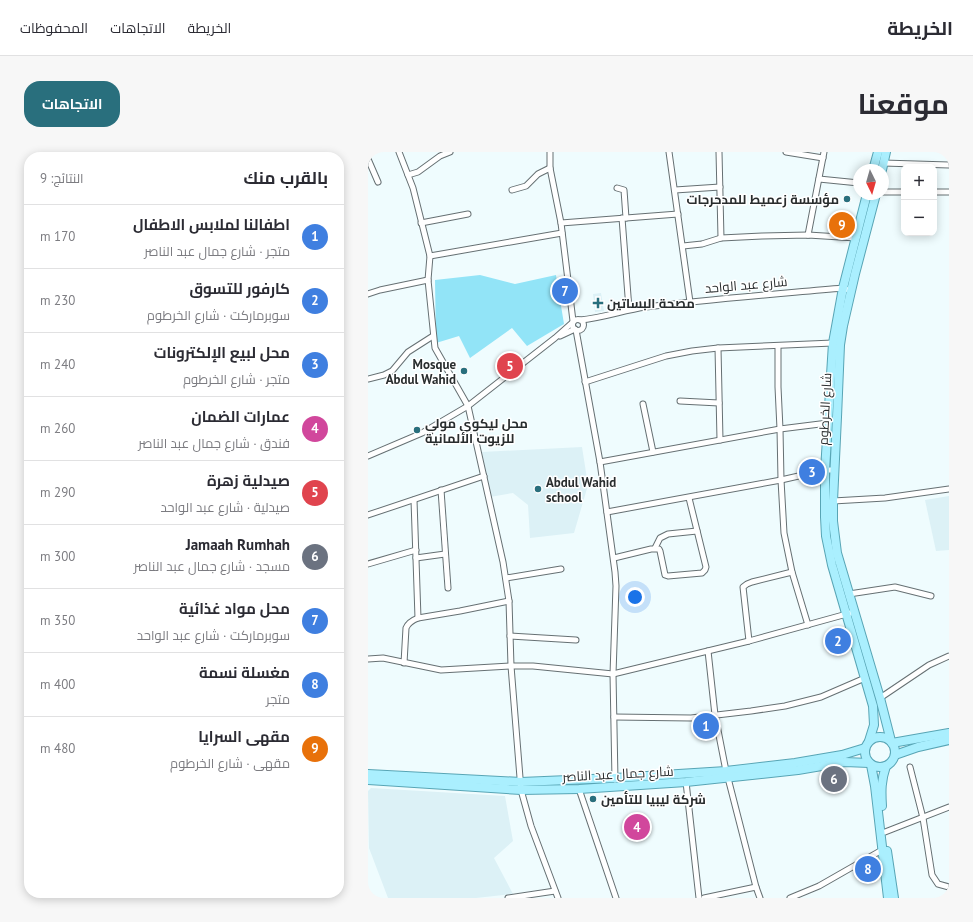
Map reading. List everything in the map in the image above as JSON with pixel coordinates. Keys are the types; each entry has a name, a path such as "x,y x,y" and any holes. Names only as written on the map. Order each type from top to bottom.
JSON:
{"main road":[{"path":"875,164 878,152"},
{"path":"884,164 886,152"},
{"name":"شارع الخرطوم","path":"866,200 843,288 832,343 825,470 826,536 832,565 880,698 892,742"},
{"name":"شارع الخرطوم","path":"869,740 873,730 873,706 850,613 849,594 835,540 833,501 840,346 851,290 874,200"},
{"path":"892,742 949,733"},
{"path":"880,736 892,742 895,755 893,760 886,766 876,767 870,764 865,758 864,748 869,740 874,737 880,736"},
{"path":"895,755 918,747 949,740"},
{"name":"شارع جمال عبد الناصر","path":"368,780 579,789 614,787 686,782 842,755 864,748"},
{"name":"شارع جمال عبد الناصر","path":"368,774 521,786 615,778 798,770 845,762 870,764"},
{"path":"870,764 875,786 888,898"},
{"path":"886,766 881,786 885,832 894,898"}],"street":[{"path":"399,152 408,175 430,256 428,280 435,348 468,406 506,578 521,786 531,826 558,898"},
{"path":"408,175 418,172 440,156 450,152"},
{"path":"550,152 550,168 561,223 571,309 576,321 583,324 578,329 579,343 600,462 614,558 616,586 613,674 614,787"},
{"path":"669,152 690,302"},
{"path":"720,152 721,238"},
{"path":"786,152 823,158"},
{"path":"808,236 824,152"},
{"path":"368,159 378,182"},
{"path":"889,167 949,165"},
{"path":"512,190 526,186 538,174 550,168"},
{"path":"819,179 853,182"},
{"path":"675,190 720,186"},
{"path":"617,188 624,190 624,218 630,309"},
{"path":"889,192 901,192"},
{"path":"937,192 949,192"},
{"path":"422,223 468,214"},
{"path":"561,223 678,214"},
{"path":"430,256 562,233"},
{"path":"683,246 702,244 721,238 808,236 856,238"},
{"path":"368,294 428,280"},
{"name":"شارع عبد الواحد","path":"368,456 422,433 468,406 576,321 596,319 630,309 690,302 843,288 851,290"},
{"name":"شارع عبد الواحد","path":"555,338 578,329 596,319"},
{"path":"576,321 573,327 578,329"},
{"path":"368,378 384,375 392,371 408,352 433,336"},
{"path":"585,382 666,356 692,351 718,348 832,343"},
{"path":"778,346 778,387 784,533 792,572 808,625"},
{"path":"718,348 720,440"},
{"path":"680,401 719,403"},
{"path":"643,404 653,452"},
{"path":"600,462 780,429 828,423"},
{"path":"607,512 689,498 825,470 834,470"},
{"path":"368,515 484,476"},
{"path":"833,501 885,498 949,489"},
{"path":"441,490 448,588"},
{"path":"614,558 655,548 660,551 665,575 702,573 706,567 689,498"},
{"path":"414,500 418,618"},
{"path":"655,548 660,538 668,534 697,531"},
{"path":"368,564 416,550"},
{"path":"416,558 445,554"},
{"path":"506,578 561,569"},
{"path":"749,641 743,588 752,582 792,572"},
{"path":"849,594 895,587 931,596"},
{"path":"404,663 406,628 418,618 508,602"},
{"path":"368,659 379,658 441,670 533,666 613,674 749,641 850,613"},
{"path":"510,636 576,640"},
{"path":"708,651 715,715 727,774 760,898"},
{"path":"880,698 929,665 949,656"},
{"path":"614,717 690,718 785,706 821,697 865,678"},
{"path":"910,768 923,818 932,875 938,884 949,887"},
{"path":"686,782 699,898"},
{"path":"579,789 616,898"},
{"path":"885,832 949,807"},
{"path":"790,898 819,886 882,850"},
{"path":"704,898 756,887"},
{"path":"508,898 555,891"}],"shaded area":[{"path":"480,275 515,284 556,275 564,324 527,346 512,328 470,358 459,336 436,343 435,280"},
{"name":"مصحة البساتين","path":"601,293 604,311 595,312 593,294"},
{"name":"Abdul Wahid school","path":"582,447 588,485 574,533 530,538 528,505 513,493 490,497 482,452"},
{"path":"949,496 949,550 936,551 925,500"},
{"path":"371,788 505,796 513,841 494,858 513,894 476,898 388,898 369,848 368,791"}],"place":[{"name":"مؤسسة زعميط للمدحرجات","path":"847,199"},
{"name":"مقهى السرايا","path":"842,225"},
{"name":"محل مواد غذائية","path":"565,291"},
{"name":"مصحة البساتين","path":"598,303"},
{"name":"صيدلية زهرة","path":"510,366"},
{"name":"Mosque Abdul Wahid","path":"464,371"},
{"name":"محل ليكوي مولي للزيوت الألمانية","path":"417,430"},
{"name":"محل لبيع الإلكترونات","path":"812,472"},
{"name":"Abdul Wahid school","path":"538,489"},
{"name":"كارفور للتسوق","path":"838,641"},
{"name":"اطفالنا لملابس الاطفال","path":"706,726"},
{"name":"Jamaah Rumhah","path":"834,779"},
{"name":"شركة ليبيا للتأمين","path":"593,799"},
{"name":"عمارات الضمان","path":"637,827"},
{"name":"مغسلة نسمة","path":"868,869"}]}
